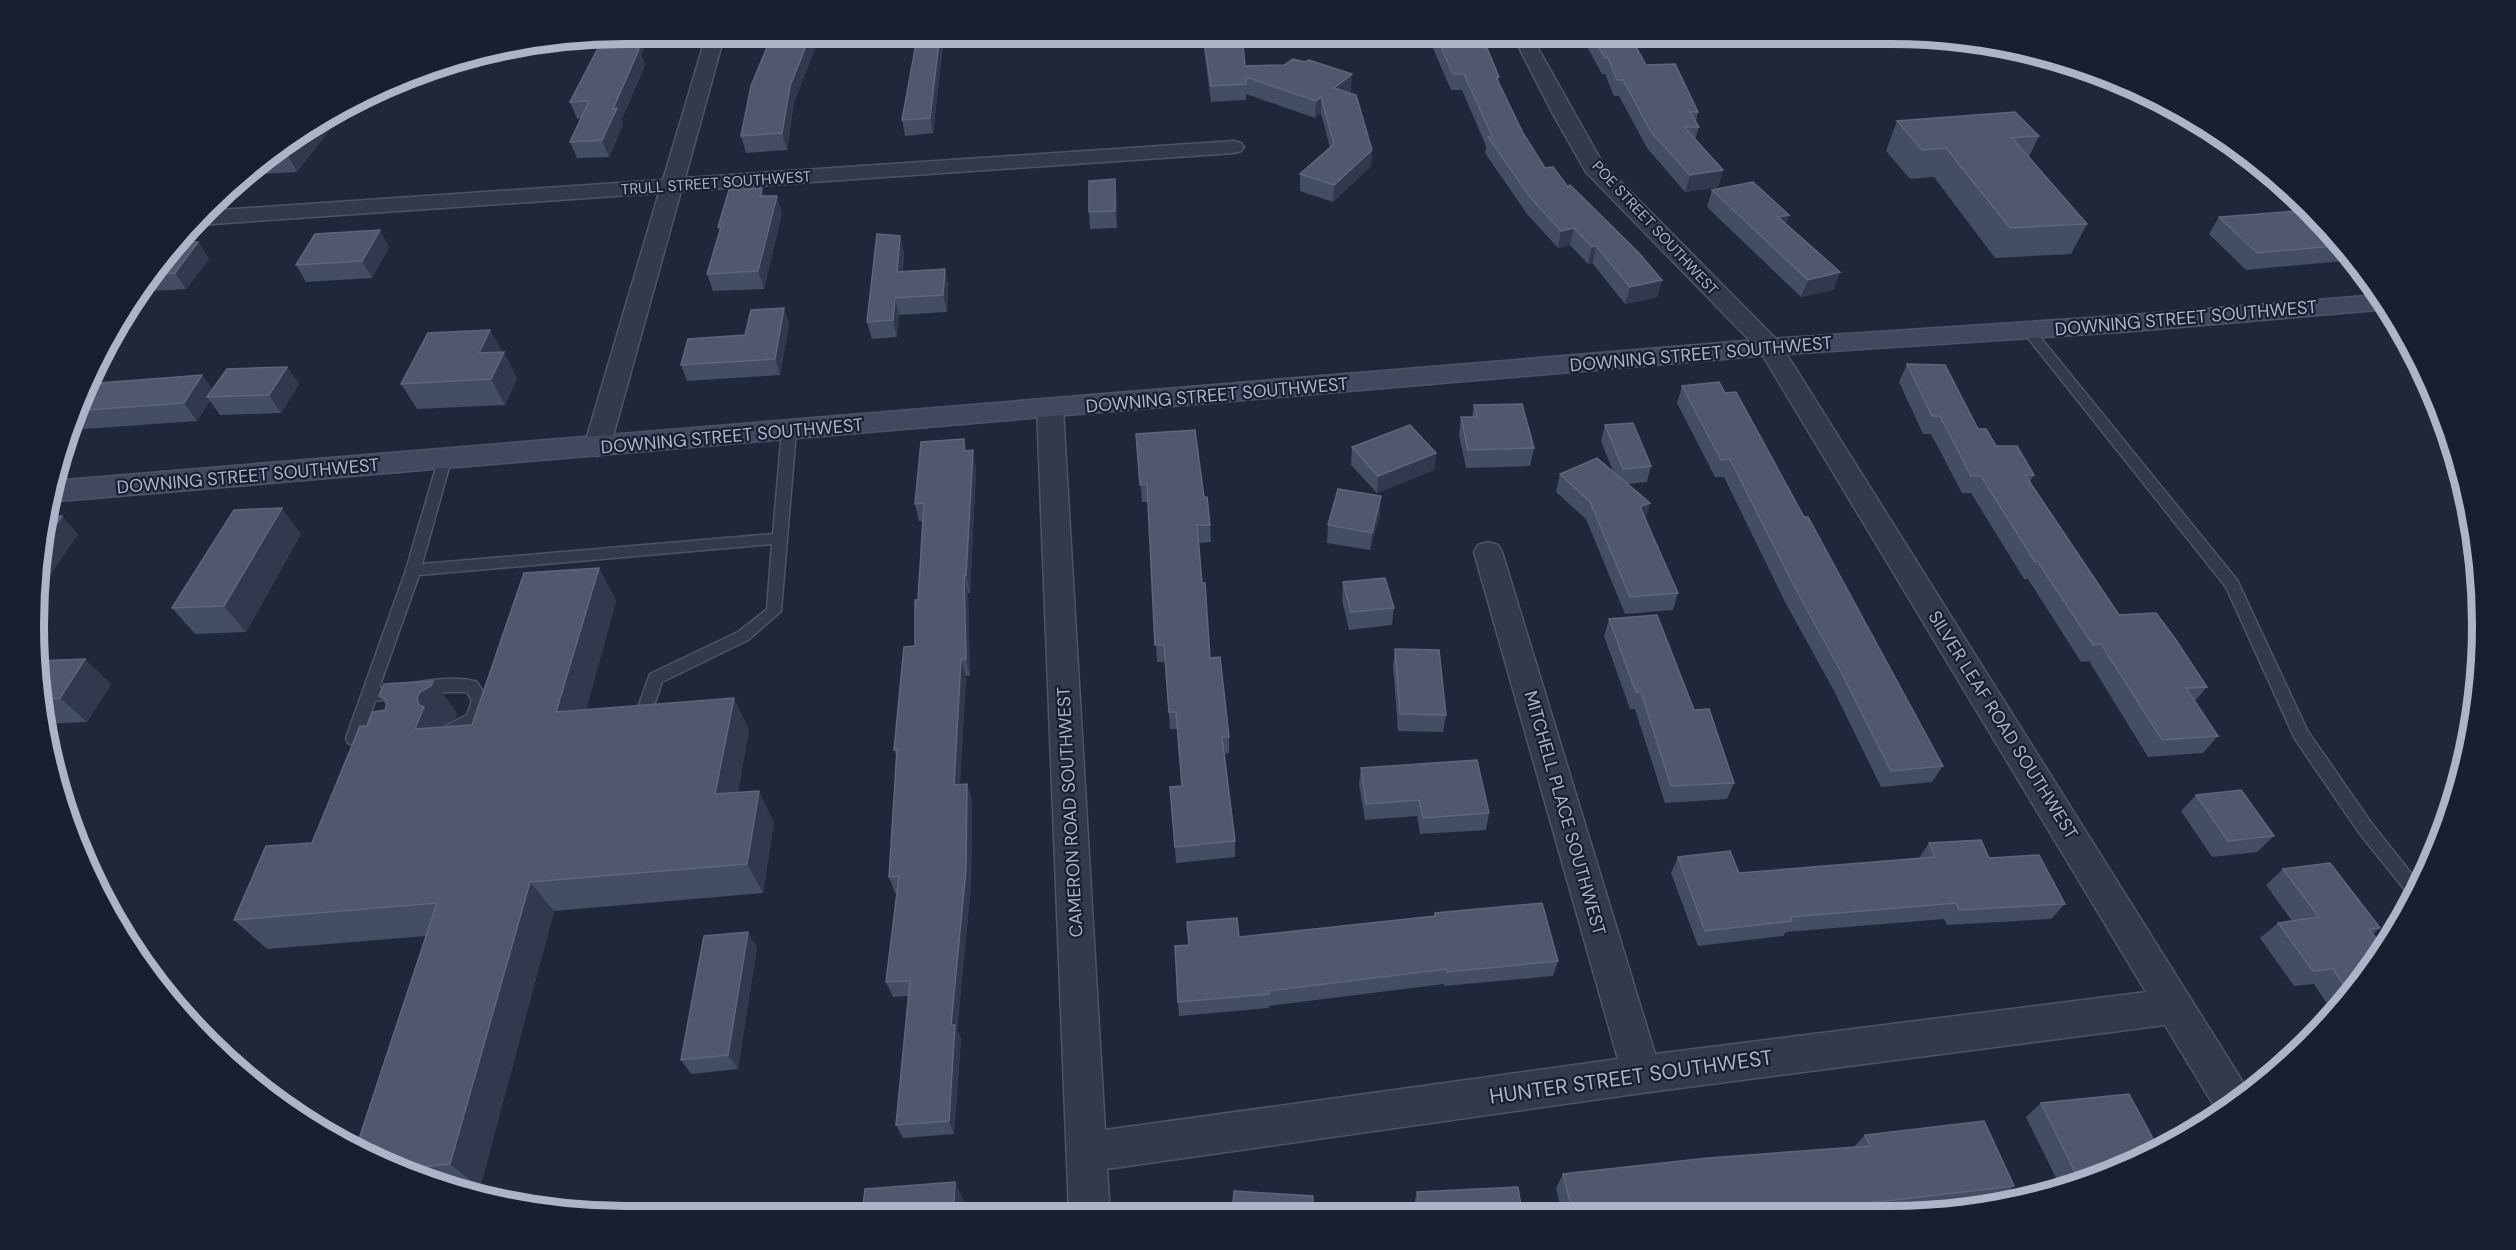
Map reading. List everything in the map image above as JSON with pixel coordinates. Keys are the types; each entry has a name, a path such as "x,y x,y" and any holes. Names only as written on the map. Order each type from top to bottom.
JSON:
{"street":[{"path":"597,447 713,44"},
{"name":"POE STREET SOUTHWEST","path":"1526,44 1594,167 1770,347"},
{"name":"TRULL STREET SOUTHWEST","path":"211,217 1234,147"},
{"name":"DOWNING STREET SOUTHWEST","path":"59,491 1770,347 2028,330 2374,303"},
{"name":"SILVER LEAF ROAD SOUTHWEST","path":"1770,347 2230,1096"},
{"name":"CAMERON ROAD SOUTHWEST","path":"1050,409 1089,1206"},
{"name":"MITCHELL PLACE SOUTHWEST","path":"1488,552 1641,1074"},
{"name":"HUNTER STREET SOUTHWEST","path":"1087,1152 1641,1074 2176,1006"}],"lane":[{"path":"2028,330 2232,584 2301,734 2366,829 2411,886"},
{"path":"644,713 655,678 743,636 774,611 789,431"},
{"path":"390,737 354,738 413,570 444,460"},
{"path":"413,570 780,538"},
{"path":"367,696 446,686 471,686 480,702 472,718 450,731"}],"building":[{"path":"634,44 633,46 639,49 613,109 617,108 602,140 570,142 589,101 570,102 600,45"},
{"path":"768,44 807,44 790,86 782,133 741,136 751,86"},
{"path":"916,44 939,44 930,118 902,120"},
{"path":"1205,44 1243,44 1245,66 1284,65 1293,59 1305,62 1309,60 1352,74 1334,88 1356,95 1372,150 1334,185 1300,174 1334,144 1321,97 1316,101 1246,77 1246,84 1211,86"},
{"path":"1440,44 1481,44 1483,48 1487,48 1499,77 1496,77 1523,133 1545,168 1553,167 1568,187 1570,185 1638,252 1662,280 1630,287 1596,246 1592,247 1574,228 1561,231 1530,197 1488,137 1492,136 1464,74 1453,74"},
{"path":"1597,44 1634,44 1646,65 1675,64 1698,112 1690,112 1699,127 1684,127 1723,170 1690,175 1651,132 1623,80 1617,80 1608,58 1605,58"},
{"path":"2015,112 2039,136 2012,138 2087,224 2010,228 1946,148 1922,150 1897,121"},
{"path":"1115,179 1115,211 1089,212 1089,181"},
{"path":"1753,182 1789,215 1778,217 1840,272 1808,280 1712,190"},
{"path":"762,188 760,196 777,196 758,271 707,274 729,190"},
{"path":"2299,211 2331,246 2257,253 2219,217"},
{"path":"380,230 362,261 296,265 315,234"},
{"path":"877,234 900,236 897,272 945,269 943,295 895,298 893,320 867,322"},
{"path":"188,242 198,242 175,273 162,274 164,271"},
{"path":"784,308 775,359 681,365 688,339 745,335 751,310"},
{"path":"490,330 479,353 504,352 491,379 401,384 428,333"},
{"path":"1907,364 1945,365 1978,429 1986,429 1996,446 2017,446 2034,475 2025,475 2119,615 2156,613 2176,640 2207,687 2186,688 2218,736 2162,740 2101,644 2093,645 2038,562 2035,562 1981,476 1971,476 1940,416 1932,416"},
{"path":"287,367 269,395 207,397 227,369"},
{"path":"202,375 184,403 85,410 96,383"},
{"path":"1719,382 1725,393 1736,392 1804,517 1808,517 1943,766 1891,771 1730,459 1721,460 1682,386"},
{"path":"1522,404 1534,448 1468,450 1461,417 1477,417 1474,405"},
{"path":"1633,423 1651,466 1623,469 1605,425"},
{"path":"1410,425 1436,453 1378,476 1352,447"},
{"path":"1195,430 1210,525 1197,525 1202,583 1205,583 1210,658 1220,657 1229,737 1222,737 1235,841 1175,847 1170,787 1182,786 1176,712 1169,712 1164,645 1155,645 1147,484 1140,485 1136,434"},
{"path":"964,439 964,451 973,450 966,575 964,575 966,659 961,659 954,785 967,784 966,869 951,1025 955,1025 949,1121 896,1125 910,981 886,982 899,876 889,877 897,749 894,750 904,647 915,646 915,600 918,600 924,503 915,504 921,442"},
{"path":"1597,458 1650,503 1640,507 1678,593 1630,597 1590,502 1560,474"},
{"path":"1338,489 1381,496 1372,533 1328,525"},
{"path":"282,508 224,606 172,608 234,510"},
{"path":"54,516 62,516 51,531"},
{"path":"599,568 556,712 734,698 715,794 759,791 747,864 530,882 450,1164 416,1167 358,1142 437,903 234,920 266,846 312,843 360,726 367,726 373,712 385,710 387,703 385,698 379,696 384,684 433,681 431,686 420,692 417,698 419,705 424,707 415,729 472,725 524,573"},
{"path":"1385,578 1394,608 1351,612 1343,582"},
{"path":"1657,615 1694,710 1709,709 1734,783 1671,786 1641,692 1636,692 1609,619"},
{"path":"1395,649 1439,650 1446,715 1400,714"},
{"path":"85,659 60,698 48,699 45,661"},
{"path":"1477,760 1489,813 1423,818 1419,800 1366,804 1361,768"},
{"path":"2241,790 2274,836 2228,841 2196,795"},
{"path":"1981,840 1989,858 2039,855 2065,904 1959,910 1956,903 1791,917 1792,921 1705,931 1678,857 1730,851 1739,873 1935,857 1929,843"},
{"path":"2330,863 2380,928 2369,929 2378,941 2345,987 2333,969 2313,971 2278,923 2319,917 2283,869"},
{"path":"1542,903 1558,961 1447,972 1447,969 1268,991 1269,994 1178,1002 1175,946 1189,945 1187,922 1237,918 1239,937 1435,916 1435,913"},
{"path":"748,932 728,1055 681,1060 704,936"},
{"path":"2129,1094 2155,1143 2096,1169 2075,1172 2041,1103"},
{"path":"1984,1121 2014,1186 1853,1206 1571,1206 1563,1174 1708,1158 1870,1146 1865,1135"},
{"path":"955,1182 954,1206 863,1206 865,1189"},
{"path":"1518,1187 1521,1206 1419,1206 1417,1192"},
{"path":"1234,1191 1313,1196 1313,1206 1233,1206"}]}
